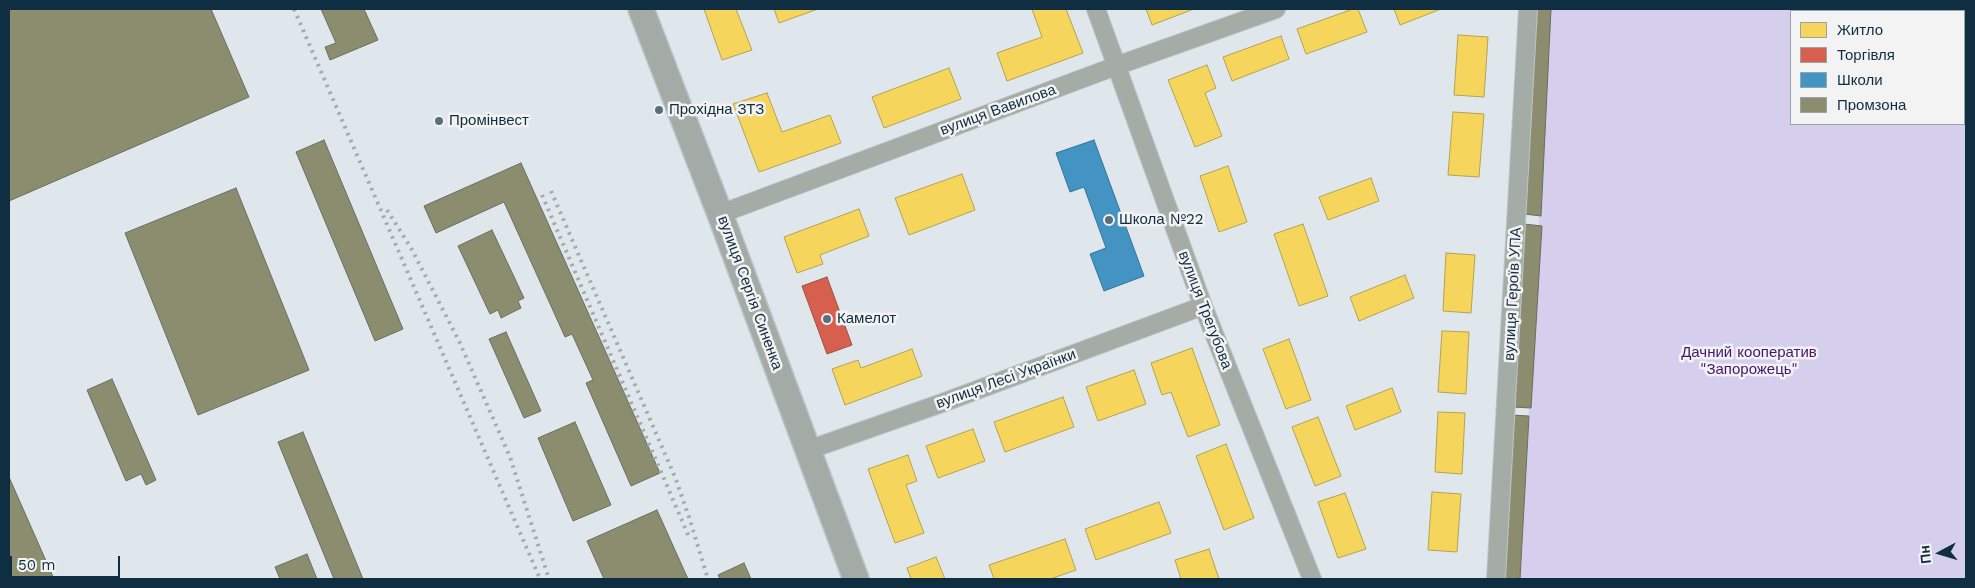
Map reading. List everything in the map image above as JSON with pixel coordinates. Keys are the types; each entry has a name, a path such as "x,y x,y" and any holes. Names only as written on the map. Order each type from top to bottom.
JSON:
{"street":[{"name":"вулиця Сергія Синенка","path":"641,9 720,214 856,579"},
{"name":"вулиця Трегубова","path":"1096,9 1203,306 1312,579"},
{"name":"вулиця Вавилова","path":"720,214 1116,66 1276,9"},
{"name":"вулиця Героїв УПА","path":"1496,579 1528,9"},
{"name":"вулиця Лесі Українки","path":"808,450 951,400 1203,306"}],"green space":[{"name":"Дачний кооператив \"Запорожець\"","path":"1550,9 1966,9 1966,579 1520,579"}],"building: Житло":[{"path":"704,9 736,9 752,50 722,60"},
{"path":"774,9 818,9 779,23"},
{"path":"1032,9 1066,9 1083,53 1007,81 997,53 1042,37"},
{"path":"1146,9 1194,9 1152,25"},
{"path":"1353,9 1358,9 1367,32 1306,54 1297,29"},
{"path":"1394,9 1441,9 1400,25"},
{"path":"1458,35 1488,37 1484,97 1454,95"},
{"path":"1281,36 1289,59 1232,81 1223,57"},
{"path":"1207,65 1216,88 1205,93 1222,136 1195,147 1168,80"},
{"path":"949,68 961,99 884,128 872,97"},
{"path":"767,93 782,132 830,115 841,143 759,172 733,104"},
{"path":"1453,112 1484,114 1479,177 1448,175"},
{"path":"1228,166 1247,222 1219,232 1200,176"},
{"path":"962,174 975,210 909,235 895,198"},
{"path":"1371,178 1379,201 1328,220 1319,197"},
{"path":"859,209 869,236 820,255 823,264 797,273 784,237"},
{"path":"1303,224 1328,296 1299,306 1274,234"},
{"path":"1446,253 1475,255 1471,313 1443,311"},
{"path":"1405,275 1414,298 1359,321 1350,297"},
{"path":"1442,331 1469,332 1466,394 1438,392"},
{"path":"1289,339 1311,400 1286,409 1263,349"},
{"path":"1192,348 1220,425 1188,437 1171,392 1162,395 1151,363"},
{"path":"912,349 922,376 845,405 832,369 858,360 861,368"},
{"path":"1134,370 1146,404 1098,421 1086,387"},
{"path":"1392,388 1401,412 1355,430 1346,406"},
{"path":"1063,397 1074,427 1005,452 994,422"},
{"path":"1438,412 1465,413 1462,474 1435,472"},
{"path":"1318,417 1341,476 1315,486 1292,427"},
{"path":"973,429 985,461 938,478 926,446"},
{"path":"1226,444 1254,518 1224,530 1196,456"},
{"path":"908,455 917,481 906,485 924,533 895,543 868,469"},
{"path":"1432,492 1461,494 1457,552 1428,550"},
{"path":"1345,493 1366,549 1338,558 1318,502"},
{"path":"1159,502 1171,533 1096,560 1085,529"},
{"path":"1065,539 1076,570 1050,579 994,579 989,565"},
{"path":"1209,549 1219,579 1181,579 1175,560"},
{"path":"936,557 945,579 911,579 907,568"}],"building: Торгівля":[{"path":"827,277 852,345 827,354 802,286"}],"building: Школи":[{"name":"Школа №22","path":"1094,140 1144,276 1104,291 1090,254 1106,248 1084,187 1070,192 1056,153"}],"building: Промзона":[{"path":"9,9 211,9 249,97 9,201"},
{"path":"321,9 364,9 378,40 330,60 325,47 336,43"},
{"path":"1532,9 1551,9 1541,216 1524,214"},
{"path":"324,140 403,329 375,341 296,152"},
{"path":"521,163 660,473 631,486 586,383 593,380 572,334 565,337 504,202 436,233 424,206"},
{"path":"236,188 309,370 198,415 125,233"},
{"path":"1524,224 1542,226 1531,408 1513,407"},
{"path":"492,230 524,298 518,301 521,308 501,318 498,310 490,314 458,246"},
{"path":"506,332 541,411 524,418 489,339"},
{"path":"112,379 156,480 146,485 141,474 126,481 87,390"},
{"path":"1511,415 1529,416 1520,579 1500,579"},
{"path":"575,422 611,505 573,521 538,438"},
{"path":"303,432 363,579 334,579 278,442"},
{"path":"9,477 54,579 13,579 9,569"},
{"path":"657,510 688,579 604,579 587,541"},
{"path":"307,554 317,579 280,579 275,567"},
{"path":"744,563 751,579 720,579 718,575"}],"railway":[{"path":"294,9 540,579"},
{"path":"551,191 675,477 708,579"},
{"path":"542,195 689,537"},
{"path":"387,210 411,248 459,341 510,457 549,579"}],"place":[{"name":"Прохідна ЗТЗ","path":"659,110"},
{"name":"Промінвест","path":"439,121"},
{"name":"Школа №22","path":"1109,220"},
{"name":"Камелот","path":"827,319"}]}
